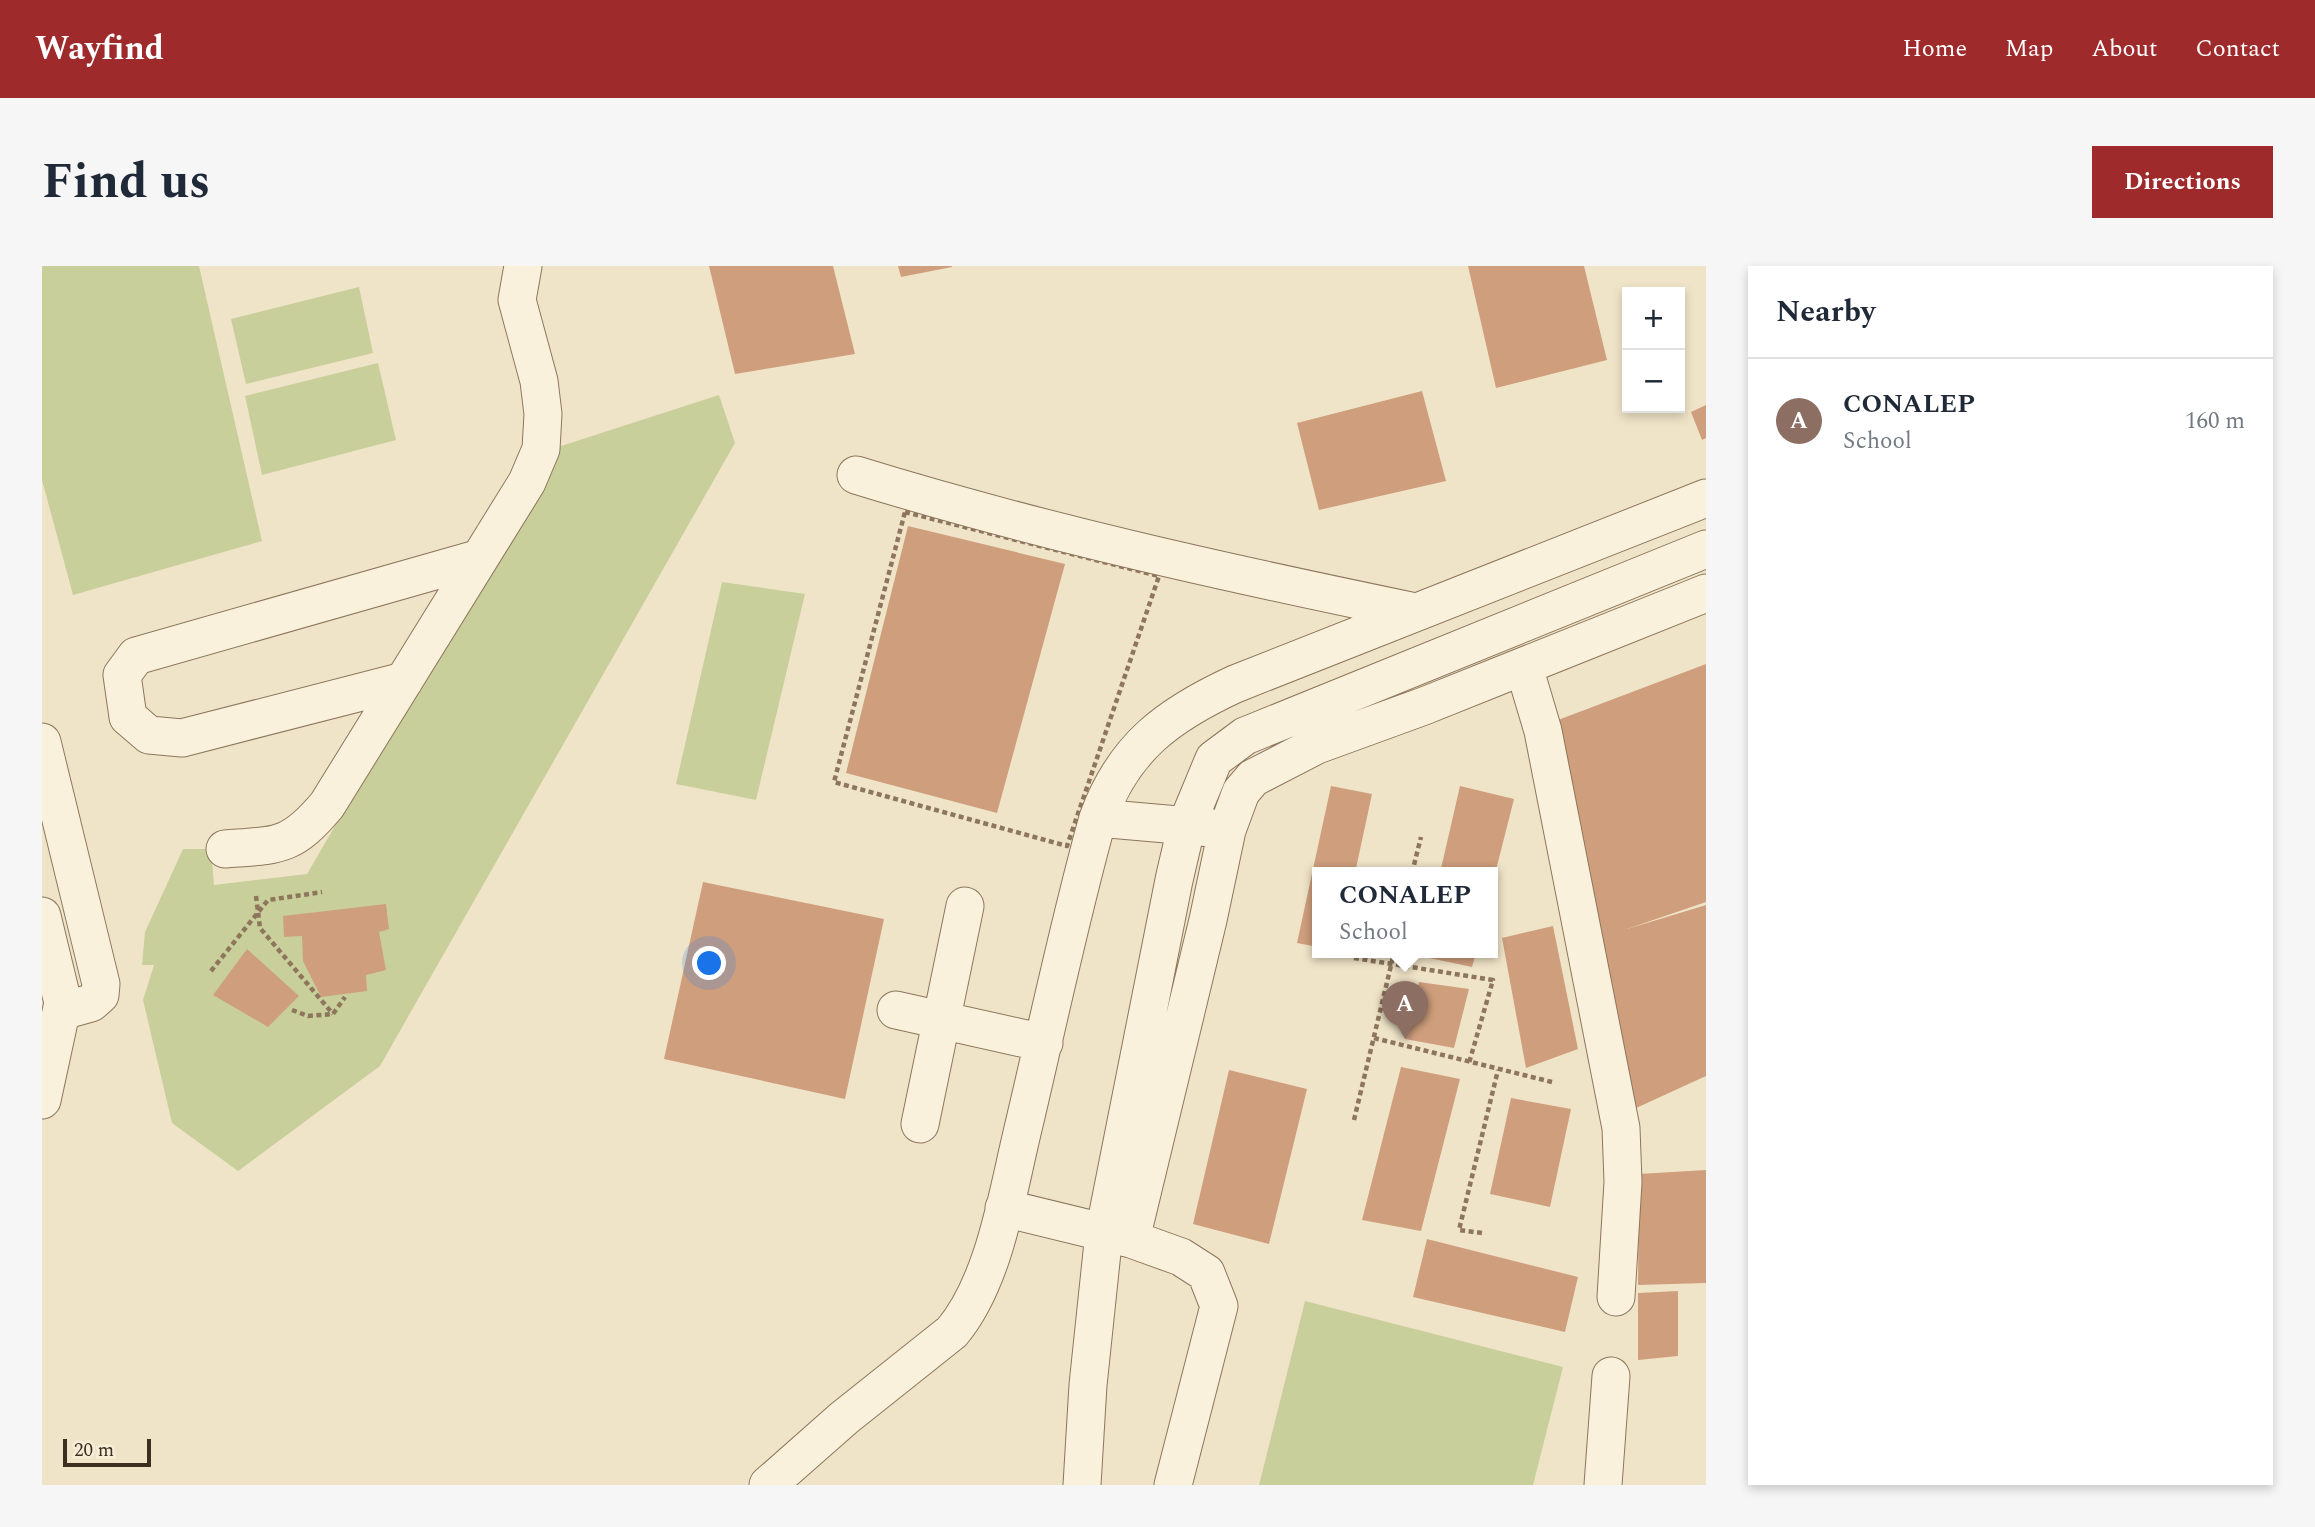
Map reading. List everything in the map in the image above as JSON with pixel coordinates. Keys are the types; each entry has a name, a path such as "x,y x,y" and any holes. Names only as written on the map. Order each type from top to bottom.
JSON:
{"street":[{"path":"225,849 278,845 310,825 327,805 527,482 541,449 543,414 539,381 517,300 523,266"},
{"path":"856,475 976,512 1130,552 1416,612"},
{"path":"768,1485 952,1332 966,1314 983,1278 1004,1208 1098,818 1110,786 1129,756 1159,728 1195,702 1706,498"},
{"path":"1082,1485 1088,1384 1117,1236 1187,824 1214,759 1245,736 1706,549"},
{"path":"404,681 181,738 149,735 128,718 122,675 136,656 480,558"},
{"path":"1117,1236 1208,919 1227,830 1241,792 1252,778 1317,745 1524,667 1706,593"},
{"path":"1524,667 1543,731 1621,1128 1623,1182 1616,1297"},
{"path":"42,742 53,836 102,989 98,998 85,1005 73,1008 63,1003"},
{"path":"1098,818 1187,824 1227,830"},
{"path":"920,1124 965,906"},
{"path":"42,915 63,1003 42,1100"},
{"path":"896,1010 1044,1043"},
{"path":"1004,1208 1117,1236 1181,1257 1206,1273 1214,1286 1219,1306 1172,1485"},
{"path":"1604,1485 1611,1376"}],"path":[{"path":"905,512 1159,576 1067,846 834,782 905,512"},
{"path":"1414,867 1421,837"},
{"path":"211,971 268,900 322,892"},
{"path":"256,896 260,928 333,1014"},
{"path":"1354,958 1493,980 1469,1063"},
{"path":"1354,1120 1393,958"},
{"path":"333,1014 345,997"},
{"path":"292,1010 308,1016 333,1014"},
{"path":"1374,1038 1552,1082"},
{"path":"1482,1234 1459,1230 1498,1070"}],"green space":[{"path":"42,266 199,266 262,541 73,595 42,480"},
{"path":"359,287 373,353 246,384 231,319"},
{"path":"378,363 396,440 262,475 245,396"},
{"path":"719,395 735,443 380,1066 238,1171 172,1123 143,1000 154,965 142,965 145,932 183,849 211,849 214,885 307,874 555,448"},
{"path":"722,582 805,594 756,800 676,784"},
{"path":"1305,1301 1563,1367 1533,1485 1259,1485"}],"building":[{"path":"709,266 833,266 855,354 735,374"},
{"path":"898,266 952,266 952,267 901,277"},
{"path":"1468,266 1584,266 1607,360 1496,388"},
{"path":"1422,391 1446,481 1319,510 1297,423"},
{"path":"1706,405 1706,438 1702,440 1691,412"},
{"path":"908,526 1065,564 997,813 846,773"},
{"path":"1706,664 1706,902 1627,929 1706,905 1706,1076 1634,1109 1558,720"},
{"path":"1331,786 1372,794 1356,867 1313,867"},
{"path":"1460,786 1514,799 1497,867 1441,867"},
{"path":"1312,874 1312,946 1297,943"},
{"path":"703,882 884,919 845,1099 664,1059"},
{"path":"386,904 389,929 379,932 386,970 366,975 367,991 321,997 303,961 302,936 284,937 283,916"},
{"path":"1553,926 1578,1049 1526,1068 1502,938"},
{"path":"247,949 299,996 268,1027 213,995"},
{"path":"1429,958 1475,958 1472,967"},
{"path":"1419,982 1469,989 1454,1048 1405,1039"},
{"path":"1401,1067 1460,1079 1421,1231 1362,1220"},
{"path":"1229,1070 1307,1089 1269,1244 1193,1224"},
{"path":"1511,1098 1571,1109 1550,1207 1490,1194"},
{"path":"1706,1170 1706,1283 1638,1285 1639,1174"},
{"path":"1427,1239 1578,1277 1565,1332 1413,1297"},
{"path":"1678,1291 1678,1356 1638,1360 1638,1293"}],"place":[{"name":"CONALEP","path":"1405,1039"}]}
